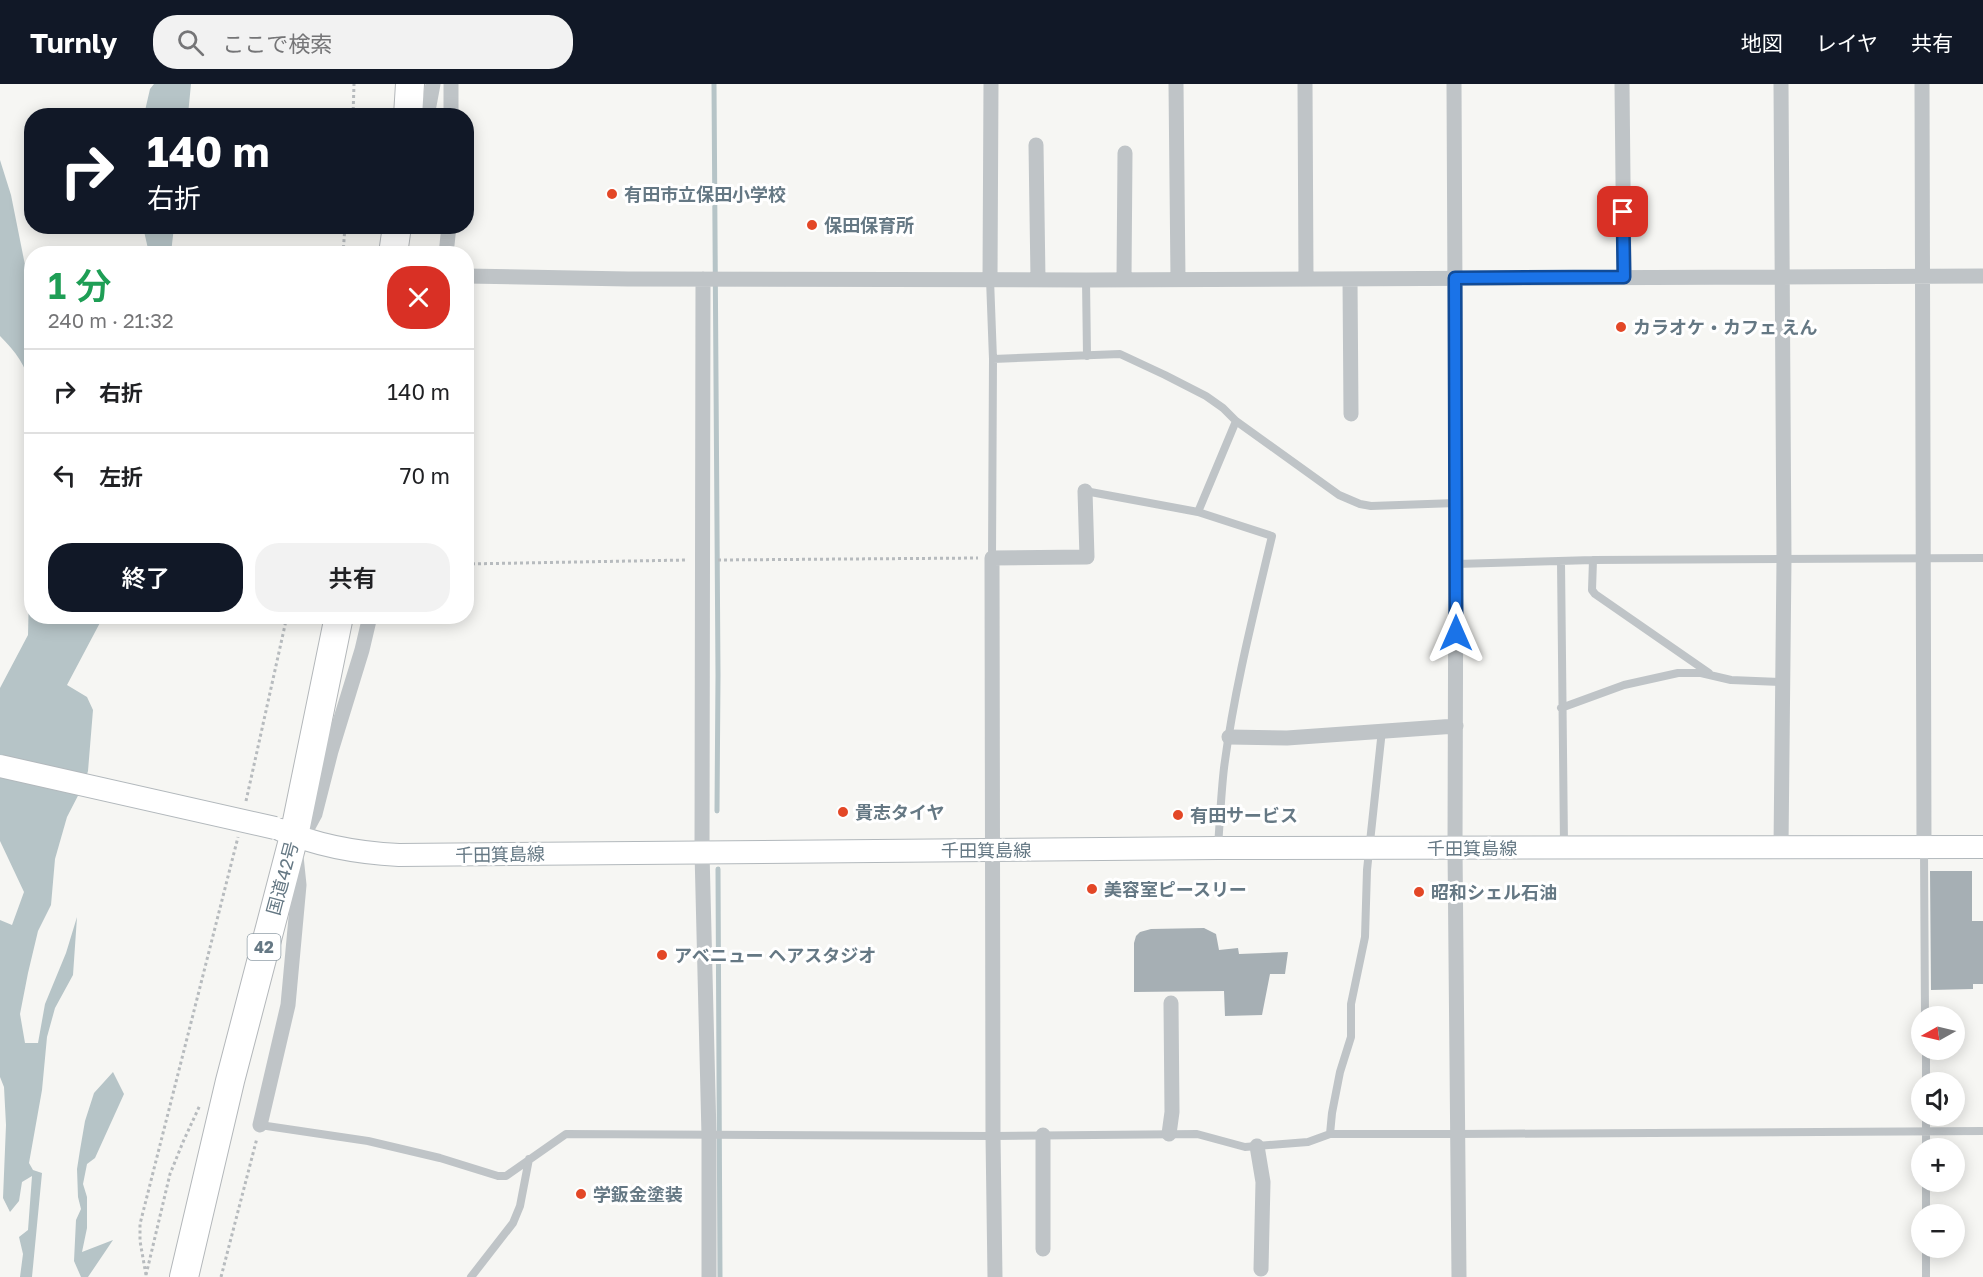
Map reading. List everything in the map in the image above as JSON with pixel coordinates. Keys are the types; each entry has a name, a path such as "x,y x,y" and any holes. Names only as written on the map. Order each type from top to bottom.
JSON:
{"highway":[{"path":"408,108 410,84"},
{"name":"国道42号","path":"184,1277 290,834 337,624"}],"main road":[{"name":"千田箕島線","path":"0,766 351,850 399,855 1218,848 1983,847"}],"street":[{"path":"428,108 433,84"},
{"path":"451,84 451,108"},
{"path":"990,279 991,84"},
{"path":"1176,84 1178,279"},
{"path":"1305,84 1306,279"},
{"path":"1454,84 1455,848 1459,1277"},
{"path":"1622,84 1624,277"},
{"path":"1781,84 1784,559 1781,848"},
{"path":"1922,84 1924,847"},
{"path":"1036,145 1038,279"},
{"path":"1124,279 1125,153"},
{"path":"474,276 1086,280 1983,276"},
{"path":"703,279 702,852 709,1135 709,1277"},
{"path":"1350,279 1351,414"},
{"path":"995,1277 992,558 1087,557 1085,491"},
{"path":"260,1125 288,1005 300,885 290,834 315,814 367,624"},
{"path":"1229,737 1287,738 1456,726"},
{"path":"1169,1134 1172,1112 1171,1003"},
{"path":"1043,1135 1043,1249"},
{"path":"1257,1146 1263,1198 1261,1269"}],"lane":[{"path":"990,279 993,359 992,558"},
{"path":"1086,280 1087,356"},
{"path":"993,359 1109,354 1128,357 1206,396 1236,421 1350,501 1371,506 1456,503"},
{"path":"1198,512 1236,421"},
{"path":"1085,491 1198,512 1272,536 1245,647 1229,737 1218,848"},
{"path":"1456,564 1593,560 1983,558"},
{"path":"1593,560 1592,590 1594,594 1713,675"},
{"path":"1560,562 1564,848"},
{"path":"1562,708 1624,685 1691,672 1731,680 1782,682"},
{"path":"1330,1134 1340,1072 1351,1037 1352,1004 1365,937 1367,870 1382,730"},
{"path":"1924,847 1925,1006"},
{"path":"260,1125 368,1141 440,1158 498,1176 506,1176 566,1134 993,1136 1197,1134 1245,1147 1308,1142 1330,1134 1983,1131"},
{"path":"1926,1126 1926,1138"},
{"path":"471,1277 513,1223 520,1206 529,1159"},
{"path":"1926,1258 1926,1277"}],"path":[{"path":"353,108 354,84"},
{"path":"474,564 992,558"},
{"path":"245,807 285,624"},
{"path":"145,1276 140,1224 239,830"},
{"path":"145,1276 170,1174 183,1142 205,1096 212,1087 230,1081"},
{"path":"221,1277 260,1125"}],"shaded area":[{"path":"154,84 191,84 189,108 146,108 150,89"},
{"path":"0,160 11,195 24,260 24,368 20,359 0,336"},
{"path":"145,234 173,234 172,246 147,246"},
{"path":"28,624 99,624 67,685 87,697 93,710 88,771 67,817 55,859 51,905 38,931 20,1014 25,1043 38,1043 45,1004 66,953 77,917 73,975 55,1008 47,1037 42,1090 29,1163 33,1170 42,1173 32,1277 20,1277 23,1254 19,1237 28,1230 32,1176 22,1182 19,1201 10,1212 3,1198 6,1125 4,1087 0,1077 0,920 12,925 24,892 0,841 0,688 28,635"},
{"path":"113,1072 124,1094 95,1158 87,1164 83,1184 87,1197 87,1228 82,1252 113,1240 88,1277 81,1277 74,1261 76,1220 81,1209 77,1169 85,1121 94,1093"}],"building":[{"path":"1930,871 1972,871 1972,921 1983,921 1983,984 1973,984 1973,989 1931,990"},
{"path":"1204,928 1216,934 1219,950 1238,948 1239,954 1288,952 1285,974 1270,974 1262,1015 1225,1016 1224,991 1134,992 1134,943 1140,932 1151,929"}],"waterway":[{"path":"714,84 717,811"},
{"path":"718,869 720,1277"}],"place":[{"name":"有田市立保田小学校","path":"612,194"},
{"name":"保田保育所","path":"812,225"},
{"name":"カラオケ・カフェ えん","path":"1621,327"},
{"name":"貴志タイヤ","path":"843,812"},
{"name":"有田サービス","path":"1178,815"},
{"name":"美容室ピースリー","path":"1092,889"},
{"name":"昭和シェル石油","path":"1419,892"},
{"name":"アベニュー ヘアスタジオ","path":"662,955"},
{"name":"学鈑金塗装","path":"581,1194"}],"route":[{"path":"1456,633 1455,278 1624,277 1623,212"}]}
